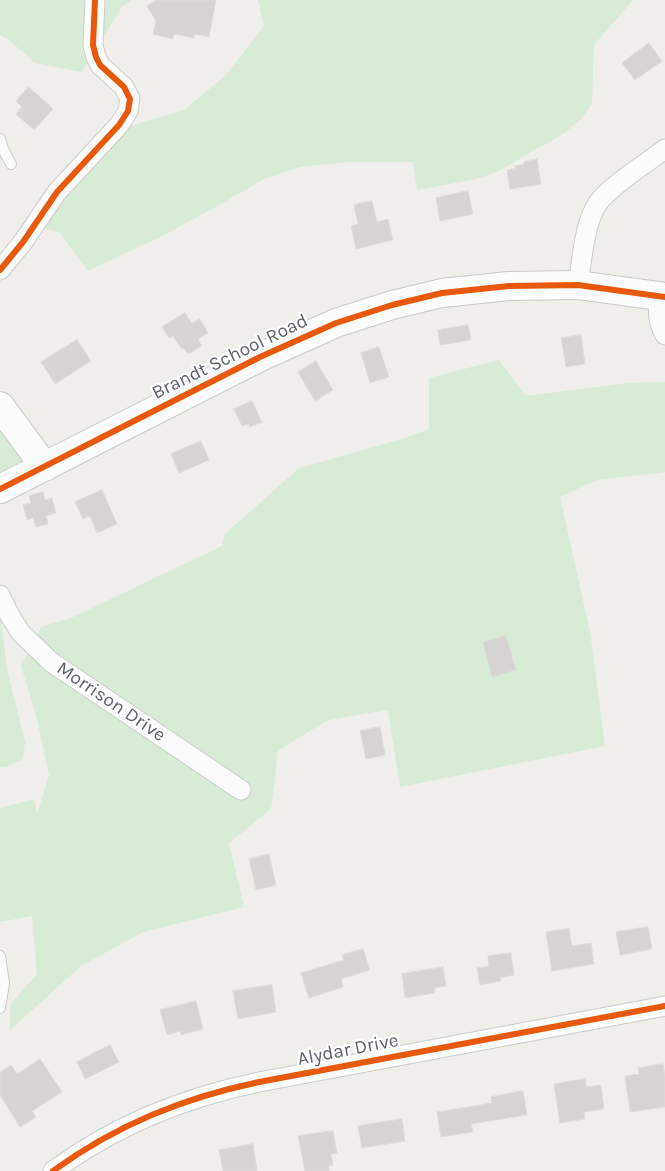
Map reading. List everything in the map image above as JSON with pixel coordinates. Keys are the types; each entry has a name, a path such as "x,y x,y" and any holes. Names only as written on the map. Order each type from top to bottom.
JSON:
{"street":[{"path":"0,270 23,242 57,192 119,124 128,111 130,99 124,87 100,65 96,57 93,45 94,0"},
{"path":"578,285 590,220 598,203 608,192 665,149"},
{"name":"Brandt School Road","path":"0,489 260,357 336,323 364,313 442,293 509,286 578,285 662,296"},
{"path":"662,296 657,310 665,335"},
{"path":"0,406 45,467"},
{"name":"Morrison Drive","path":"0,594 20,632 51,662 241,790"},
{"name":"Alydar Drive","path":"54,1171 94,1143 124,1127 169,1107 205,1094 259,1082 665,1006"}],"lane":[{"path":"0,139 3,150 11,164"},
{"path":"0,956 4,983 0,1008"}],"green space":[{"path":"0,0 131,0 121,8 82,72 35,63 9,40 0,35"},
{"path":"258,0 633,0 594,45 592,104 580,120 563,134 497,172 476,179 417,190 413,162 348,162 300,167 264,179 162,236 88,271 59,232 41,228 76,177 127,127 184,110 226,75 264,26"},
{"path":"499,360 526,396 628,383 665,382 665,472 597,480 560,497 590,632 605,746 400,787 388,710 328,720 278,751 271,809 229,843 244,907 143,932 81,966 10,1030 10,1005 37,974 32,916 0,922 0,808 34,799 37,814 49,775 36,715 21,666 41,627 71,618 222,546 225,534 299,468 405,438 429,429 429,378"},
{"path":"0,431 27,466 0,479"},
{"path":"0,610 7,670 25,742 23,759 6,767 0,767"}],"building":[{"path":"157,0 216,0 209,37 195,34 194,38 174,34 173,39 153,34 156,21 147,6"},
{"path":"649,43 662,61 635,80 622,63"},
{"path":"29,87 53,109 34,130 16,114 22,107 16,101"},
{"path":"537,159 541,184 510,189 507,170 516,168 515,166 524,164 524,162"},
{"path":"468,191 473,214 440,221 436,198"},
{"path":"372,201 377,222 388,219 393,240 356,249 351,226 358,224 354,205"},
{"path":"185,313 192,323 200,319 208,333 198,339 202,346 188,354 173,336 169,338 162,327"},
{"path":"468,325 471,340 440,345 438,330"},
{"path":"581,335 585,364 566,367 561,338"},
{"path":"77,340 91,361 55,384 41,362"},
{"path":"379,347 389,377 370,383 361,353"},
{"path":"316,361 333,390 315,401 298,372"},
{"path":"252,401 262,422 250,427 249,424 242,426 234,409"},
{"path":"201,441 209,460 179,473 171,454"},
{"path":"102,490 117,524 97,533 90,516 83,519 75,502"},
{"path":"43,492 45,500 52,498 56,513 46,516 48,524 36,527 33,518 27,520 23,505 31,503 29,496"},
{"path":"506,636 516,670 492,677 483,642"},
{"path":"380,727 385,755 366,759 360,731"},
{"path":"269,854 276,885 256,890 249,859"},
{"path":"648,927 652,949 620,955 616,932"},
{"path":"569,929 572,946 591,943 594,964 552,971 546,932"},
{"path":"363,949 370,970 341,979 343,987 309,998 301,973 344,960 342,955"},
{"path":"511,953 514,975 500,978 501,981 480,985 477,968 489,966 488,956"},
{"path":"443,967 446,986 434,988 435,993 405,998 402,974"},
{"path":"272,985 276,1012 238,1019 233,991"},
{"path":"196,1001 203,1029 181,1035 180,1031 167,1035 160,1010"},
{"path":"110,1045 119,1062 85,1079 77,1062"},
{"path":"40,1059 62,1092 32,1111 36,1117 20,1127 0,1095 0,1072 11,1065 17,1074"},
{"path":"663,1064 665,1107 630,1112 625,1076 639,1074 638,1068"},
{"path":"585,1079 586,1087 601,1085 604,1109 584,1112 585,1119 560,1123 554,1084"},
{"path":"523,1091 527,1115 471,1124 473,1132 441,1137 437,1112 492,1103 491,1097"},
{"path":"402,1119 405,1141 362,1148 358,1126"},
{"path":"333,1131 337,1153 331,1154 333,1165 329,1166 329,1171 305,1171 298,1136"},
{"path":"253,1144 257,1171 223,1171 219,1150"}],"cycle path":[{"path":"0,270 23,242 57,192 119,125 128,111 130,99 124,87 100,65 96,57 93,45 95,0"},
{"path":"0,489 260,357 336,323 392,305 442,293 509,286 578,285 665,297"},
{"path":"53,1171 101,1140 126,1127 151,1115 204,1096 259,1082 665,1006"}]}
